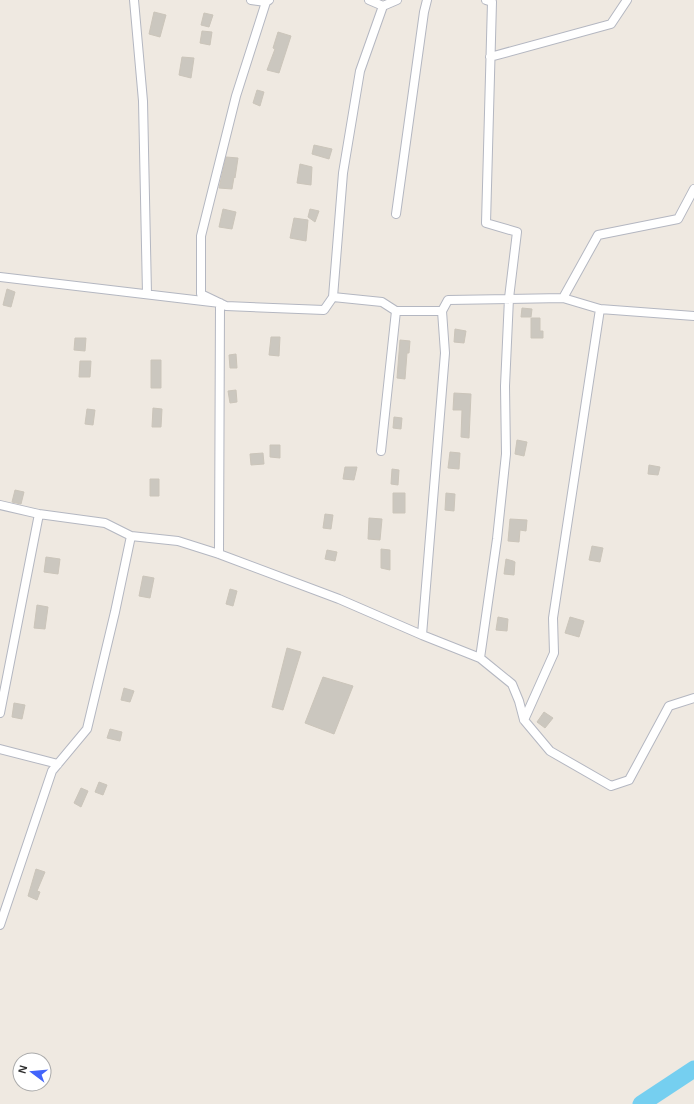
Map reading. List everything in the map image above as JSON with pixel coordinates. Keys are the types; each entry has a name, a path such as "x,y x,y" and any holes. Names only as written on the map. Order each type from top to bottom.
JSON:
{"street":[{"path":"134,0 143,101 147,294"},
{"path":"251,0 267,1 236,96 201,236 201,294 226,306 324,310 333,297 343,173 360,71 383,6"},
{"path":"369,0 383,6 397,0"},
{"path":"396,214 424,12 427,0"},
{"path":"480,658 497,539 506,454 505,386 509,298 516,232 486,222 492,2 486,0"},
{"path":"490,57 611,24 627,0"},
{"path":"563,298 598,235 678,219 694,189"},
{"path":"0,277 220,303"},
{"path":"333,297 382,302 396,311 442,310"},
{"path":"422,635 445,353 442,310 448,300 563,298 600,309 694,316"},
{"path":"219,554 220,303"},
{"path":"524,720 554,653 553,618 600,309"},
{"path":"381,451 396,311"},
{"path":"0,505 40,514 105,523 131,536 178,541 219,554 339,599 480,658 512,684 519,701 524,720 550,751 611,786 629,780 669,706 694,698"},
{"path":"0,713 40,514"},
{"path":"0,925 52,771 87,729 115,612 131,536"},
{"path":"0,749 58,764"}],"building":[{"path":"154,12 166,15 160,37 149,34"},
{"path":"204,13 213,15 209,27 201,25"},
{"path":"202,31 212,32 210,45 200,43"},
{"path":"278,32 291,36 279,73 267,70 275,49 273,48"},
{"path":"182,57 194,58 191,78 179,75"},
{"path":"257,90 264,92 260,106 253,103"},
{"path":"314,145 332,149 329,159 312,154"},
{"path":"226,157 238,158 232,189 219,188"},
{"path":"300,164 312,167 311,185 297,183"},
{"path":"223,209 236,212 232,229 219,227"},
{"path":"310,209 319,211 315,222 308,217"},
{"path":"294,218 308,220 306,241 290,238"},
{"path":"7,289 15,292 11,307 3,305"},
{"path":"522,308 532,309 531,317 521,317"},
{"path":"531,318 540,318 540,331 543,331 543,338 531,338"},
{"path":"455,329 466,331 464,343 454,342"},
{"path":"271,337 280,337 279,356 269,355"},
{"path":"75,338 86,338 85,351 74,350"},
{"path":"400,340 410,341 409,353 407,353 405,379 397,378"},
{"path":"236,354 237,368 230,368 229,355"},
{"path":"151,360 161,360 161,388 151,388"},
{"path":"80,361 91,361 90,377 79,377"},
{"path":"236,390 237,402 230,403 228,391"},
{"path":"454,393 471,394 469,438 461,437 462,410 453,410"},
{"path":"153,408 162,409 161,427 152,427"},
{"path":"87,409 95,410 93,425 85,424"},
{"path":"394,417 402,418 401,429 393,428"},
{"path":"517,440 527,442 524,456 515,454"},
{"path":"270,445 280,445 280,458 270,457"},
{"path":"450,452 460,453 459,469 448,468"},
{"path":"263,453 264,464 251,465 250,454"},
{"path":"649,465 660,467 658,475 648,474"},
{"path":"345,467 357,467 354,480 343,479"},
{"path":"392,469 399,470 398,485 391,484"},
{"path":"150,479 159,479 159,496 150,496"},
{"path":"15,490 24,492 21,504 12,502"},
{"path":"393,493 405,493 405,513 393,513"},
{"path":"446,493 455,494 454,511 445,510"},
{"path":"325,514 333,515 331,529 323,528"},
{"path":"369,518 382,519 380,540 368,539"},
{"path":"510,519 527,520 526,531 520,530 519,542 508,541"},
{"path":"592,546 603,548 600,562 589,560"},
{"path":"381,549 390,550 390,570 381,568"},
{"path":"327,550 337,552 335,561 325,559"},
{"path":"46,557 60,559 58,574 44,572"},
{"path":"506,559 515,562 514,575 504,574"},
{"path":"143,576 154,578 150,598 139,596"},
{"path":"230,589 237,591 233,606 226,604"},
{"path":"37,605 48,607 45,629 34,628"},
{"path":"498,617 508,619 507,631 496,630"},
{"path":"570,617 584,621 579,637 565,633"},
{"path":"287,648 301,652 283,710 272,707"},
{"path":"323,677 353,686 334,734 305,723"},
{"path":"124,688 134,691 130,702 121,700"},
{"path":"14,703 25,705 22,719 12,717"},
{"path":"544,712 553,718 545,728 537,722"},
{"path":"110,729 122,732 120,741 107,738"},
{"path":"99,782 107,785 103,795 95,792"},
{"path":"81,788 88,791 81,807 74,803"},
{"path":"36,869 45,872 37,891 40,892 37,900 28,896"}],"waterway":[{"path":"641,1104 694,1069"}]}
